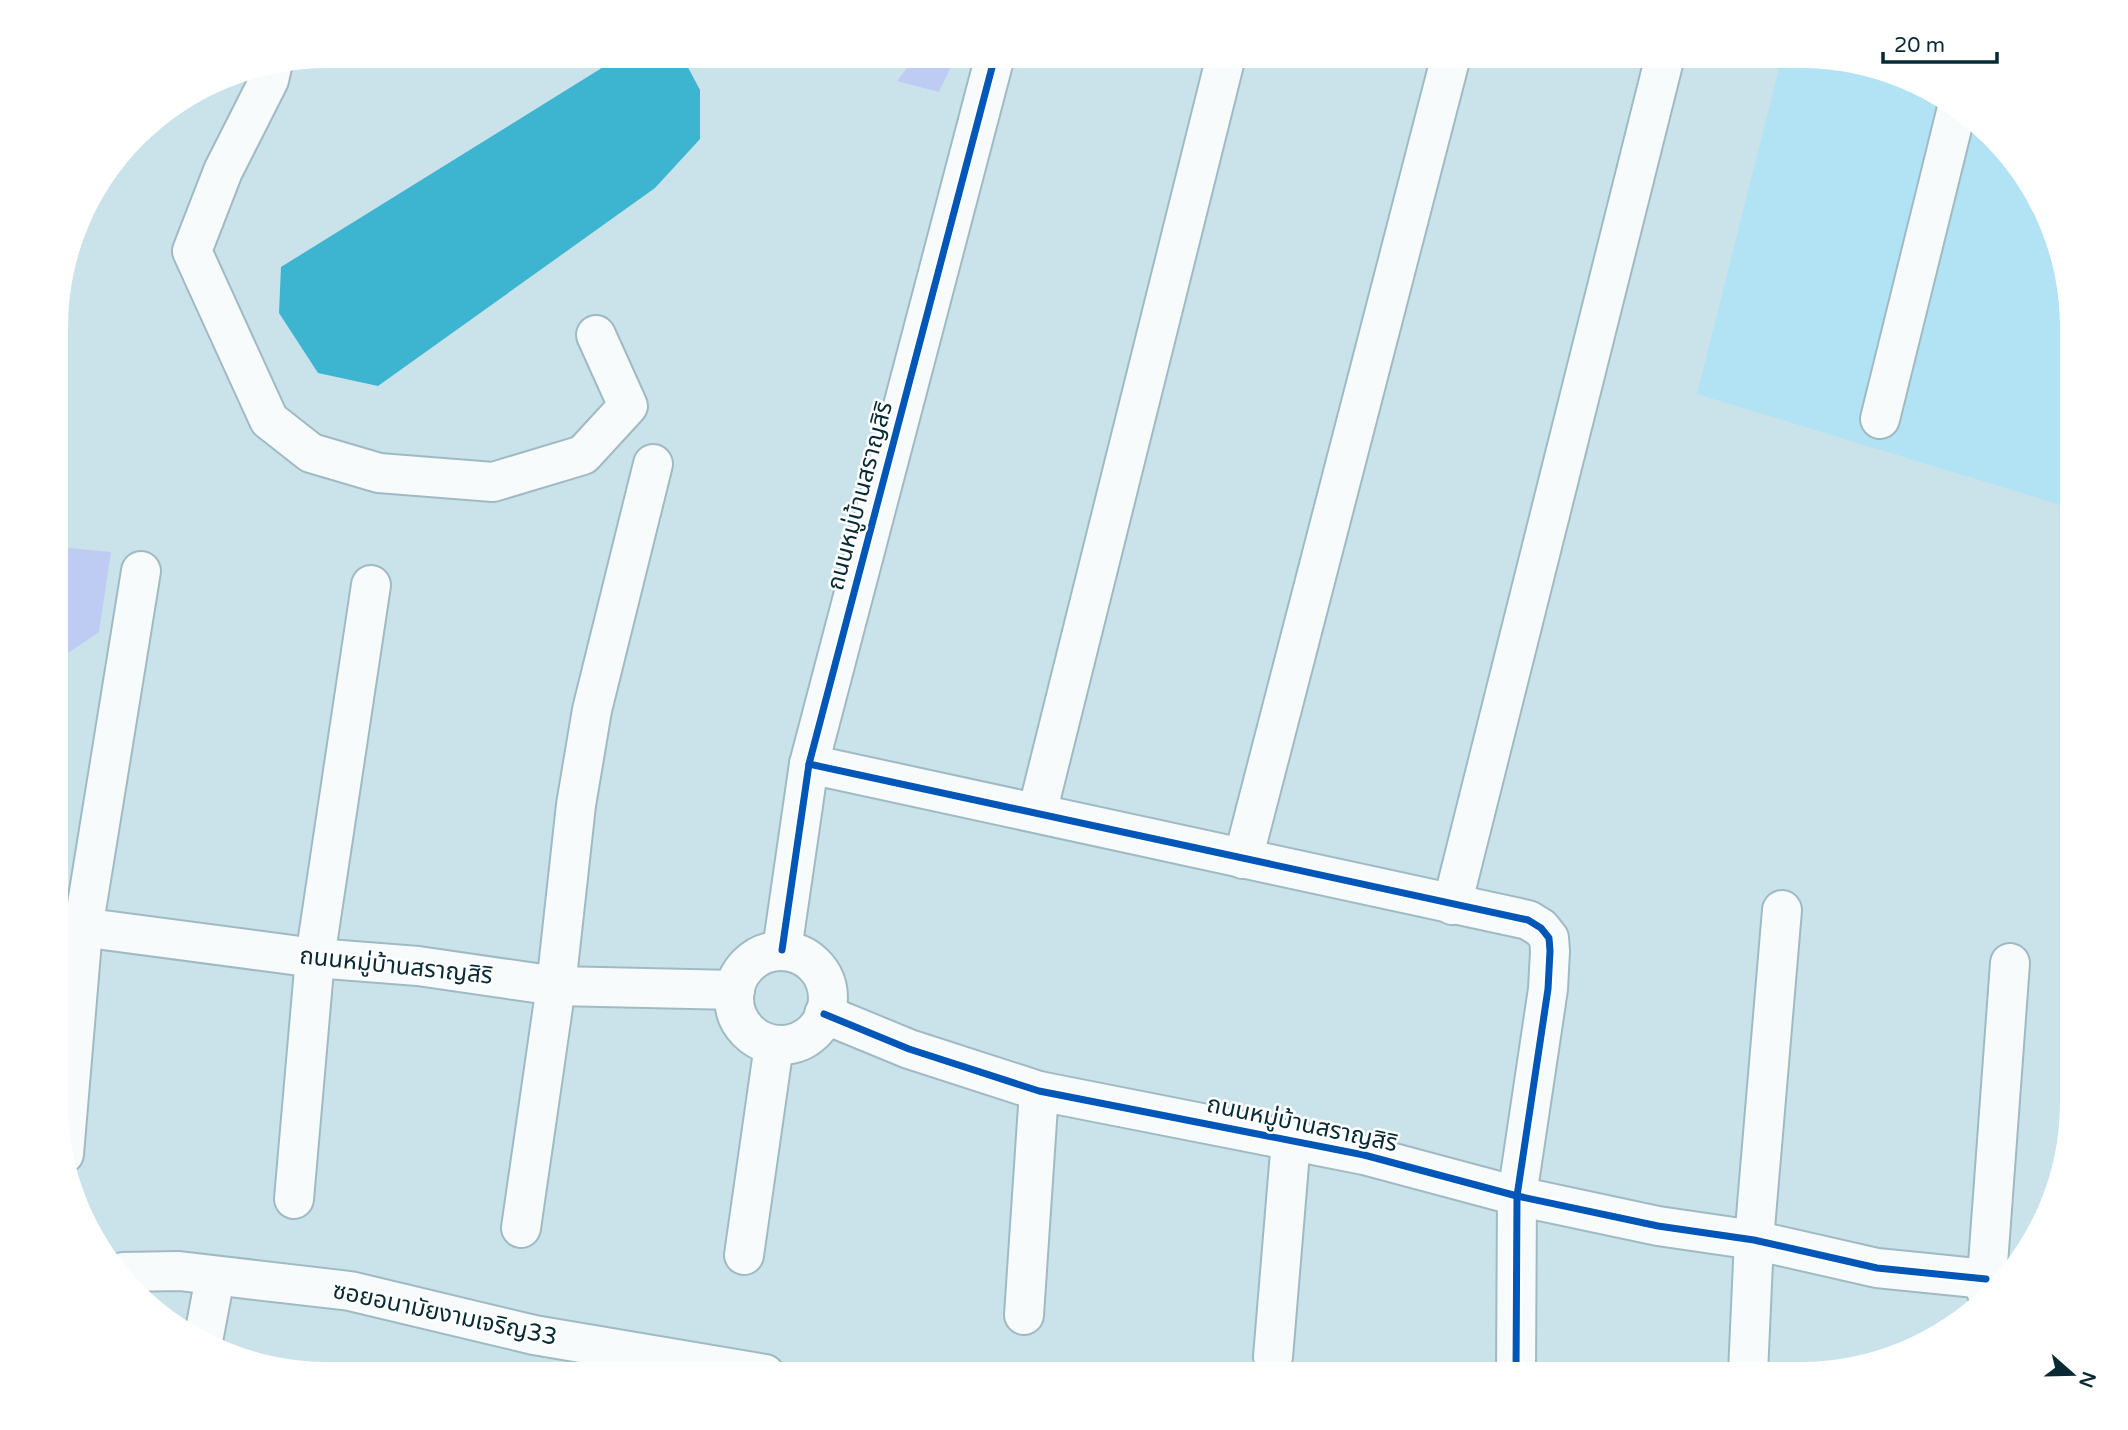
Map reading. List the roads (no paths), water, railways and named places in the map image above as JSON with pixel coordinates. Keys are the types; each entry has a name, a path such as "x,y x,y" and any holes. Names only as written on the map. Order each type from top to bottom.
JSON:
{"street":[{"name":"ถนนหมู่บ้านสราญสิริ","path":"782,950 809,764 993,68"},
{"path":"1037,813 1223,68"},
{"path":"1243,859 1448,68"},
{"path":"1452,905 1662,68"},
{"path":"270,74 223,171 192,251 269,419 311,453 379,473 493,482 583,455 628,406 596,335"},
{"path":"1880,419 1954,119"},
{"path":"521,1228 556,986 576,805 592,710 653,464"},
{"path":"68,1024 71,926 141,571"},
{"path":"294,1199 315,958 371,585"},
{"path":"809,764 1528,920 1541,928 1549,938 1548,989 1517,1196 1516,1362"},
{"path":"1748,1362 1754,1240 1782,910"},
{"name":"ถนนหมู่บ้านสราญสิริ","path":"71,926 315,958 418,965 556,986 735,990"},
{"path":"782,950 798,953 813,961 824,975 829,991 821,1024 808,1038 792,1045 774,1045 757,1039 742,1025 734,1006 735,990 745,967 761,954 782,950"},
{"path":"1986,1284 2010,963"},
{"name":"ถนนหมู่บ้านสราญสิริ","path":"824,1014 909,1049 1039,1091 1364,1155 1517,1196 1658,1226 1754,1240 1877,1268 1985,1285"},
{"path":"744,1255 774,1045"},
{"path":"1024,1315 1039,1091"},
{"path":"1273,1357 1291,1140"},
{"name":"ซอยอนามัยงามเจริญ33","path":"130,1272 179,1271 350,1290 534,1335 694,1362"},
{"path":"205,1331 215,1277"}]}
